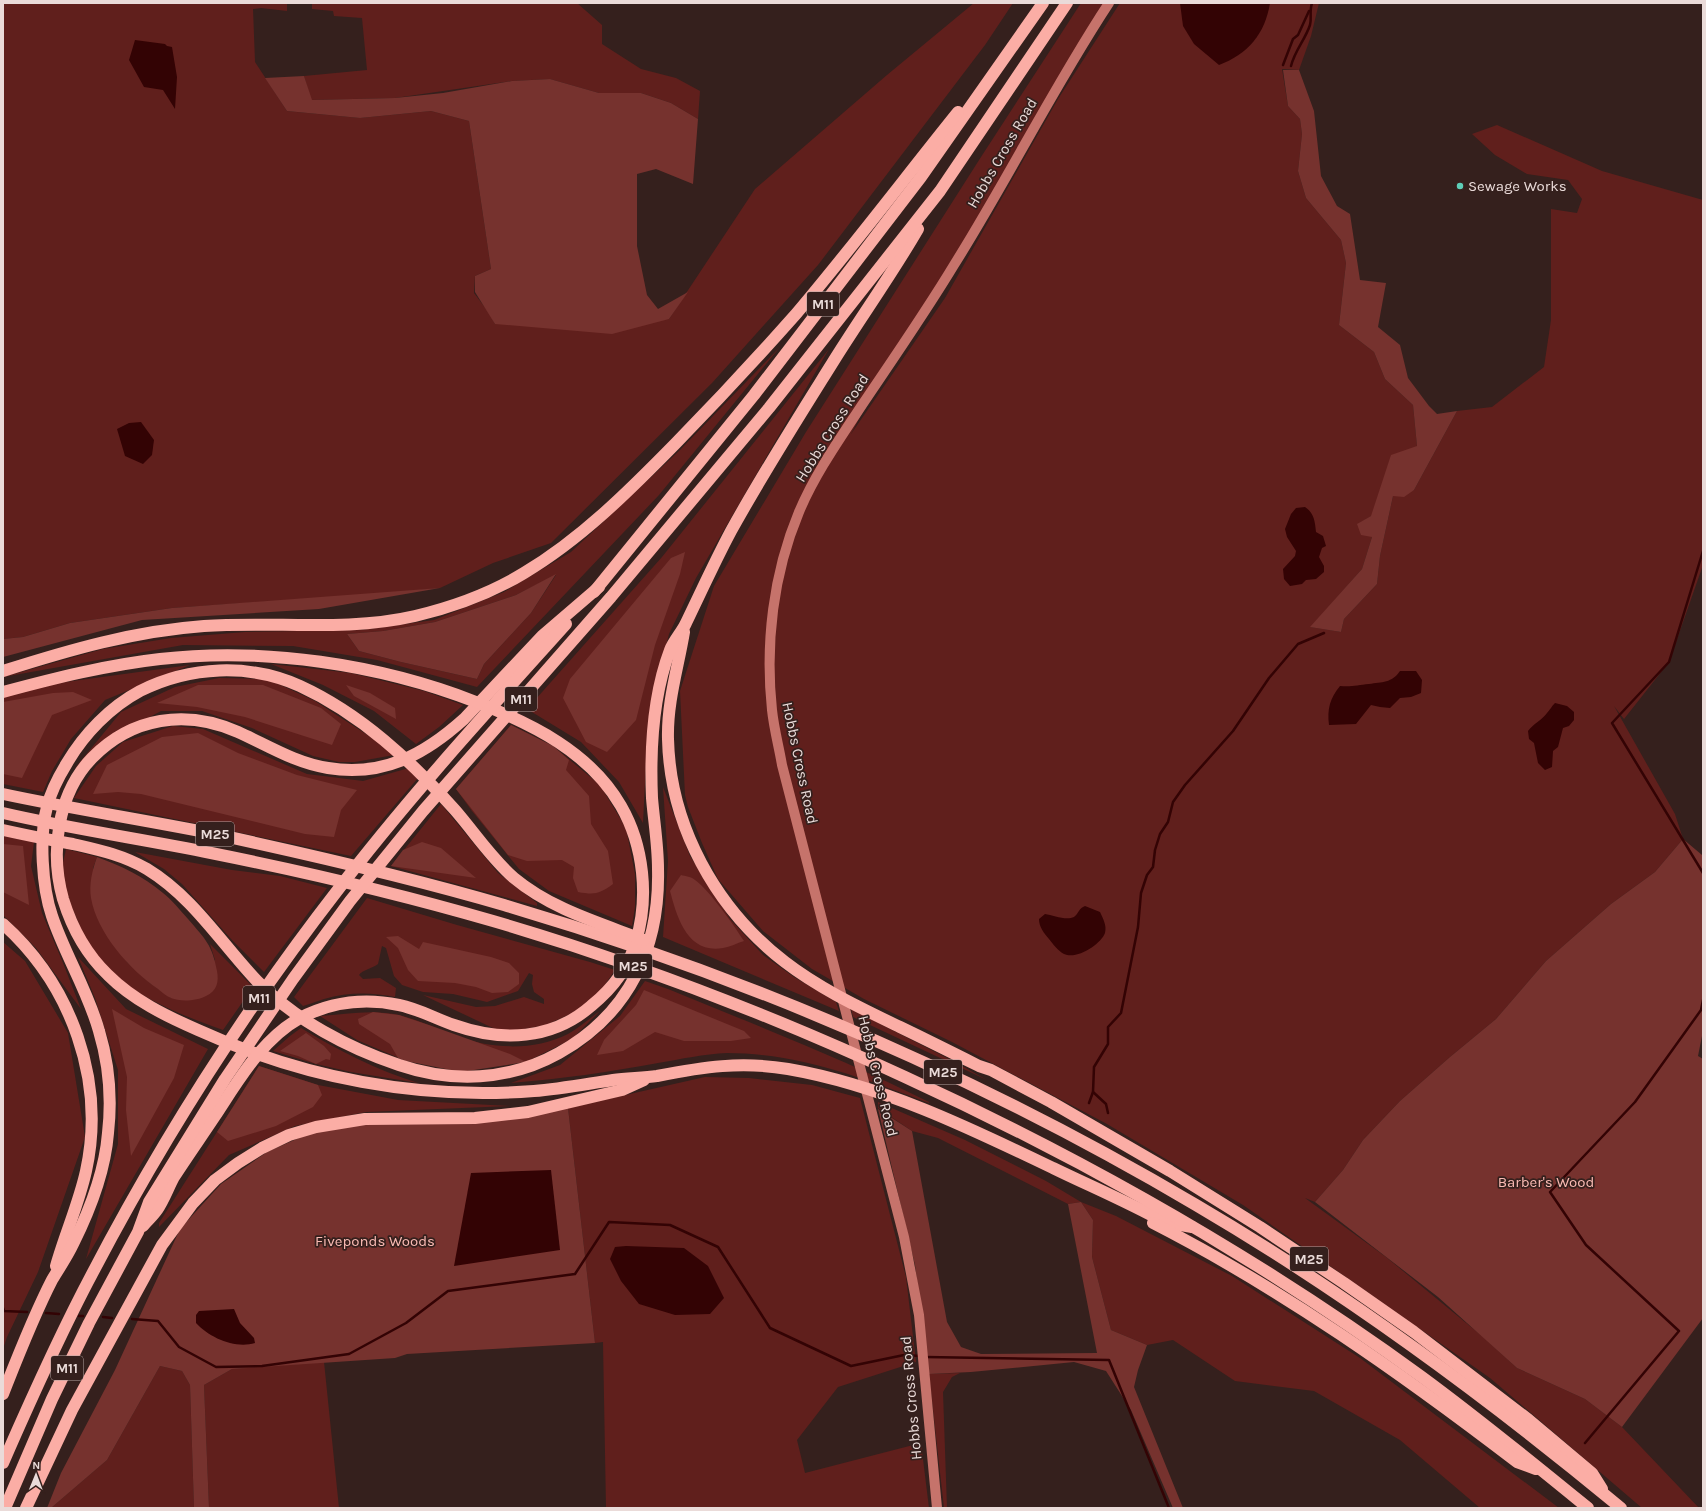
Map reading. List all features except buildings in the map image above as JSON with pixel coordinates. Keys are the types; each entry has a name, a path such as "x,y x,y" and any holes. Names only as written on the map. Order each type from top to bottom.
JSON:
{"highway":[{"name":"M11","path":"5,1508 32,1444 73,1357 111,1279 138,1232 149,1202 225,1078 289,985 350,901 428,806 611,597 759,420 940,191 1067,3"},
{"name":"M11","path":"3,1464 47,1365 92,1273 159,1154 190,1102 239,1027 312,924 370,849 445,760 599,587 754,395 921,177 1040,8"},
{"path":"3,671 92,644 158,631 227,625 366,623 412,616 434,611 479,596 514,579 541,563 579,535 613,504 681,438 751,364 821,284 1040,8"},
{"path":"940,191 900,259 839,353 762,478 707,578 685,626 670,703 668,738 671,773 677,802 687,831 702,863 720,894 734,913 758,939 804,976 855,1004 979,1066"},
{"path":"599,587 542,636 464,719 430,746 403,760 379,767 361,769 342,770 321,767 294,758 225,726 202,720 188,719 167,720 140,726 113,740 94,755 80,773 71,787 61,817 58,849 58,869 61,891 69,916 79,938 92,957 112,979 126,990 150,1006 191,1027 253,1053 339,1078 421,1090 484,1093 547,1090 616,1079 653,1076 718,1065 752,1065 786,1069 827,1078 882,1094 932,1113 1003,1143 1112,1195 1164,1222 1192,1227"},
{"name":"M25","path":"7,814 28,818 56,834 93,841 120,850 133,855 152,866 171,879 191,898 199,912 257,981 277,999 307,1020 344,1041 379,1057 414,1070 447,1076 485,1077 531,1067 570,1047 595,1027 619,1002 641,968 653,934 658,892 657,853 652,799 654,722 663,674 671,647 685,626"},
{"path":"3,692 89,670 163,659 206,656 268,657 301,660 373,672 436,688 504,713 538,730 580,757 599,775 612,791 624,810 634,833 640,857 643,898 637,939 631,955 618,979 578,1018 548,1031 531,1035 494,1036 474,1032 402,1006 364,1001 341,1003 324,1008 295,1021 273,1037 242,1074 174,1178 156,1211 138,1232"},
{"path":"3,1394 52,1281 73,1245 101,1173 108,1135 110,1099 109,1077 99,1030 83,986 56,927 46,895 43,859 43,829 46,808 53,790 76,748 104,717 135,694 156,684 173,678 210,670 253,672 283,680 322,698 376,734 412,766 458,813 494,858 522,884 603,930"},
{"name":"M25","path":"3,794 211,834 331,860 655,944 679,963 813,1014 910,1056 1050,1125 1196,1205 1318,1282 1402,1339 1478,1395 1621,1508"},
{"name":"M25","path":"6,830 222,855 388,892 494,921 595,952 672,979 781,1022 953,1099 1072,1159 1192,1227 1275,1278 1383,1350 1472,1415 1588,1508"},
{"path":"3,924 33,954 62,998 76,1031 89,1081 92,1124 87,1169 52,1281"},
{"name":"M25","path":"979,1066 988,1074 1173,1180 1196,1205"},
{"name":"M25","path":"979,1066 991,1070 1045,1099 1170,1171 1279,1239 1369,1300 1456,1364 1552,1438 1592,1473 1606,1496"},
{"path":"26,1508 72,1410 162,1245 192,1203 215,1180 238,1163 262,1148 289,1135 316,1127 365,1120 475,1118 528,1112 622,1090 653,1076"},
{"path":"978,1133 1034,1165 1162,1228 1245,1276 1318,1320 1398,1375 1517,1462 1544,1472"}],"street":[{"name":"Hobbs Cross Road","path":"937,1508 923,1357 911,1270 878,1135 782,765 772,711 770,636 775,600 784,558 800,511 823,464 956,264 1042,112 1109,3"}],"shaded area":[{"path":"3,3 287,3 287,11 261,8 253,9 255,62 287,111 360,118 431,111 469,121 491,269 475,276 474,293 490,314 495,324 669,319 755,189 887,75 974,3 1013,3 985,45 818,265 712,383 551,543 493,563 440,588 381,594 172,608 70,623 23,637 3,639"},
{"path":"312,3 577,3 602,25 602,44 641,69 676,78 700,91 698,119 671,103 641,93 599,93 550,79 512,81 395,98 311,100 304,76 367,70 362,18 334,16 333,11 312,9"},
{"path":"1081,3 1106,3 1001,185 896,349 851,434 945,298 1058,99 1120,3 1319,3 1311,36 1299,70 1282,69 1288,106 1300,119 1302,134 1298,171 1306,198 1341,240 1346,263 1339,325 1374,352 1385,379 1413,405 1417,446 1373,515 1358,524 1372,537 1362,569 1311,627 1341,632 1344,619 1377,584 1380,556 1393,496 1414,490 1457,411 1492,407 1544,367 1551,320 1551,209 1577,213 1582,199 1568,180 1527,174 1495,155 1472,134 1497,125 1602,171 1703,200 1703,565 1669,662 1624,719 1614,706 1675,814 1683,839 1655,872 1611,904 1546,961 1496,1019 1400,1101 1363,1140 1343,1170 1315,1202 1305,1198 1386,1257 1482,1336 1517,1368 1585,1399 1622,1427 1699,1508 1642,1508 1490,1378 1243,1205 1107,1124 952,1042 864,999 812,969 763,931 718,879 702,843 685,795 680,691 714,586 806,432"},
{"path":"1180,3 1270,3 1264,24 1254,42 1238,55 1219,65 1194,44 1183,26"},
{"path":"135,40 165,44 172,47 177,77 175,109 163,90 144,87 129,60"},
{"path":"780,347 659,495 477,687 377,660 293,646 183,645 3,677 103,649 171,638 245,632 361,630 434,620 504,592 571,552 680,450","holes":["556,575 531,613 484,664 477,679 359,651 347,634 383,631 435,622 516,595"]},
{"path":"829,349 696,578 669,634 652,701 647,742 643,823 619,782 581,742 527,709 662,557"},
{"path":"141,422 154,440 152,455 143,464 125,456 117,429 129,423"},
{"path":"1305,507 1312,515 1316,532 1323,536 1326,546 1322,548 1319,557 1324,566 1324,572 1316,579 1306,580 1302,584 1290,586 1284,579 1283,569 1295,556 1296,551 1287,537 1285,529 1291,514 1296,508"},
{"path":"271,664 351,673 424,691 463,705 439,727 416,744 374,711 323,685"},
{"path":"190,665 105,700 71,739 52,771 43,792 3,784 3,694 51,684"},
{"path":"1400,671 1416,671 1422,680 1421,693 1411,697 1400,698 1390,708 1371,705 1356,724 1329,725 1328,714 1330,704 1340,686 1355,686 1390,680"},
{"path":"219,678 268,679 315,701 380,743 394,755 355,762 339,762 313,756 252,728 202,711 161,711 127,729 75,768 121,712 175,687"},
{"path":"1555,703 1567,706 1574,712 1574,720 1569,726 1563,728 1558,747 1553,751 1552,767 1545,770 1538,763 1534,743 1529,739 1528,731"},
{"path":"511,725 553,746 600,785 626,828 635,874 635,907 632,926 549,891 519,869 456,789"},
{"path":"173,726 203,729 307,774 363,781 409,768 418,778 351,856 74,798 96,766 123,742"},
{"path":"663,787 690,856 730,919 763,955 794,977 836,1002 839,1011 663,937 668,861"},
{"path":"441,804 498,873 537,903 537,906 391,866"},
{"path":"3,836 34,842 31,866 42,913 81,1009 36,948 3,915"},
{"path":"66,849 97,857 93,868 127,962 150,983 171,998 215,960 210,944 253,987 223,1030 173,1010 141,994 112,973 99,960 83,934 67,893 63,879 62,867"},
{"path":"135,852 232,870 280,876 327,888 264,972 232,940 182,884 164,869"},
{"path":"367,898 615,970 602,989 577,1011 546,1025 513,1031 495,1029 423,995 476,1007 495,1006 524,997 544,1004 544,999 534,992 532,984 533,975 529,973 518,991 487,1002 453,994 423,992 402,985 394,976 386,948 382,946 378,964 359,975 363,979 380,978 396,988 395,997 377,994 351,994 321,1000 303,1006 294,997"},
{"path":"1085,906 1100,912 1105,925 1105,933 1099,942 1088,950 1075,955 1064,954 1056,947 1044,932 1040,925 1039,919 1045,914 1063,918 1071,918"},
{"path":"3,942 25,961 68,1033 85,1137 38,1272 7,1337 3,1349"},
{"path":"78,957 126,1009 208,1049 86,1259 118,1144 118,1070 95,998"},
{"path":"645,981 766,1029 865,1071 929,1103 855,1076 805,1062 753,1054 710,1054 603,1072 511,1083 560,1065 620,1016"},
{"path":"851,1009 955,1062 987,1080 853,1017"},
{"path":"600,1011 572,1039 526,1062 406,1061 357,1040 320,1016 360,1012 389,1013 414,1020 472,1041 500,1046 528,1046 555,1040 568,1034"},
{"path":"301,1028 358,1059 418,1083 351,1072 316,1064 273,1051"},
{"path":"259,1066 318,1085 398,1100 510,1106 366,1112 295,1126 229,1155 159,1227 159,1223"},
{"path":"705,1077 749,1078 812,1085 860,1098 906,1277 916,1362 838,1387 797,1440 805,1473 921,1443 929,1508 606,1508 603,1342 595,1343 568,1108"},
{"path":"878,1102 965,1140 1046,1181 1081,1202 1068,1204 938,1138 912,1131 878,1108"},
{"path":"551,1170 560,1250 454,1266 471,1173"},
{"path":"1081,1202 1116,1216 1232,1276 1360,1358 1559,1508 1480,1508 1400,1440 1314,1391 1235,1381 1173,1340 1147,1345 1111,1330 1092,1257 1093,1220"},
{"path":"615,1247 684,1248 708,1266 724,1298 710,1314 675,1315 639,1304 621,1281 610,1259"},
{"path":"234,1309 240,1323 254,1338 255,1343 239,1345 223,1341 208,1333 196,1323 196,1315 199,1311"},
{"path":"324,1362 339,1508 209,1508 204,1385 232,1369"},
{"path":"160,1366 182,1371 190,1385 194,1508 51,1508 107,1460"},
{"path":"960,1373 952,1377 943,1392 947,1508 944,1508 929,1374"}],"green space":[{"path":"1283,70 1299,70 1314,111 1321,176 1337,206 1350,214 1360,280 1386,283 1378,327 1400,345 1408,378 1429,406 1437,414 1457,411 1414,490 1404,497 1393,496 1380,556 1377,584 1344,619 1341,632 1310,627 1362,569 1372,537 1361,535 1357,524 1371,516 1391,455 1417,446 1413,405 1385,379 1374,352 1339,325 1346,263 1341,240 1306,198 1298,171 1302,134 1300,119 1288,106"},
{"path":"304,76 312,100 395,98 443,93 512,81 550,79 599,93 641,93 671,103 698,119 693,184 656,169 637,174 637,246 647,295 658,309 688,292 669,319 612,334 495,324 475,292 475,276 491,269 469,121 431,111 360,118 287,111 265,78"},
{"path":"685,552 680,574 655,645 636,720 607,752 586,742 563,698 570,679 671,558"},
{"path":"556,574 531,613 484,664 477,679 359,651 347,634 383,631 435,622 516,595"},
{"path":"440,588 319,609 142,620 3,657 3,639 23,637 70,623 172,608"},
{"path":"198,685 263,685 321,708 341,724 332,745 245,717 197,707 157,703"},
{"path":"346,685 370,693 395,708 396,719 354,696"},
{"path":"73,692 92,700 52,715 22,778 3,774 3,702 53,693"},
{"path":"511,725 553,746 569,760 566,770 589,796 591,824 608,851 613,884 604,890 597,893 578,892 573,878 574,867 562,860 527,861 508,855 456,789"},
{"path":"198,733 238,753 297,775 357,790 341,810 334,837 305,834 141,794 118,792 93,794 107,765 162,737"},
{"name":"Barber's Wood","path":"1683,839 1702,855 1703,858 1703,1031 1698,1056 1703,1059 1703,1318 1622,1427 1585,1399 1517,1368 1438,1297 1315,1202 1343,1170 1363,1140 1400,1101 1496,1019 1546,961 1611,904 1655,872"},
{"path":"422,842 441,848 476,878 391,866 403,850"},
{"path":"3,844 23,846 29,905 3,892"},
{"path":"97,857 132,872 148,881 173,902 199,932 207,942 215,962 218,979 213,992 202,998 193,1000 179,1000 171,998 147,981 116,950 100,924 94,911 91,898 90,888 92,872"},
{"path":"681,875 694,879 701,885 728,917 744,941 723,948 711,948 701,945 692,939 680,922 670,891"},
{"path":"398,936 419,949 423,942 491,957 509,963 519,973 519,984 508,992 492,993 476,987 455,983 418,981 408,970 398,948 386,937"},
{"path":"644,990 744,1031 751,1038 731,1041 684,1041 655,1032 623,1051 597,1055 604,1040 636,1005"},
{"path":"112,1009 144,1028 184,1045 174,1078 131,1156 126,1110 127,1077"},
{"path":"373,1012 399,1015 510,1054 526,1062 461,1072 406,1061 398,1058 390,1044 359,1024 358,1019"},
{"path":"306,1033 324,1046 331,1054 330,1060 326,1059 316,1064 298,1056 280,1051"},
{"path":"259,1066 318,1085 322,1095 313,1107 276,1126 228,1141 217,1132"},
{"name":"Fiveponds Woods","path":"568,1108 595,1343 407,1354 395,1358 232,1369 204,1385 209,1508 194,1508 190,1385 182,1371 160,1366 107,1460 51,1508 47,1508 61,1473 115,1370 180,1229 221,1184 267,1152 310,1133 370,1123"},
{"path":"878,1109 912,1131 947,1322 961,1347 981,1354 1097,1353 1068,1204 1081,1202 1093,1220 1092,1257 1111,1330 1147,1345 1138,1370 1134,1387 1183,1508 1173,1508 1131,1410 1106,1371 1074,1362 971,1372 929,1374 915,1265"}],"waterway":[{"path":"1291,66 1310,25 1312,3"},
{"path":"1283,65 1293,39 1298,35 1309,11"},
{"path":"1703,551 1669,662 1612,723 1703,873"},
{"path":"1089,1103 1093,1092 1094,1067 1108,1044 1108,1027 1121,1013 1138,927 1141,893 1147,875 1153,867 1155,850 1160,834 1168,822 1173,802 1185,785 1233,731 1269,678 1298,644 1324,633"},
{"path":"1585,1443 1679,1331 1586,1245 1550,1192 1635,1102 1701,1010 1703,1000"},
{"path":"1093,1092 1106,1104 1108,1113"},
{"path":"132,1319 158,1321 179,1347 216,1367 262,1366 349,1354 406,1323 448,1291 575,1274 609,1222 670,1225 718,1247 770,1328 851,1366 904,1355 920,1356"},
{"path":"3,1308 4,1311 27,1312"},
{"path":"46,1313 59,1314"},
{"path":"103,1317 112,1318"},
{"path":"925,1357 1109,1360 1169,1508"}],"place":[{"name":"Sewage Works","path":"1460,186"}]}
